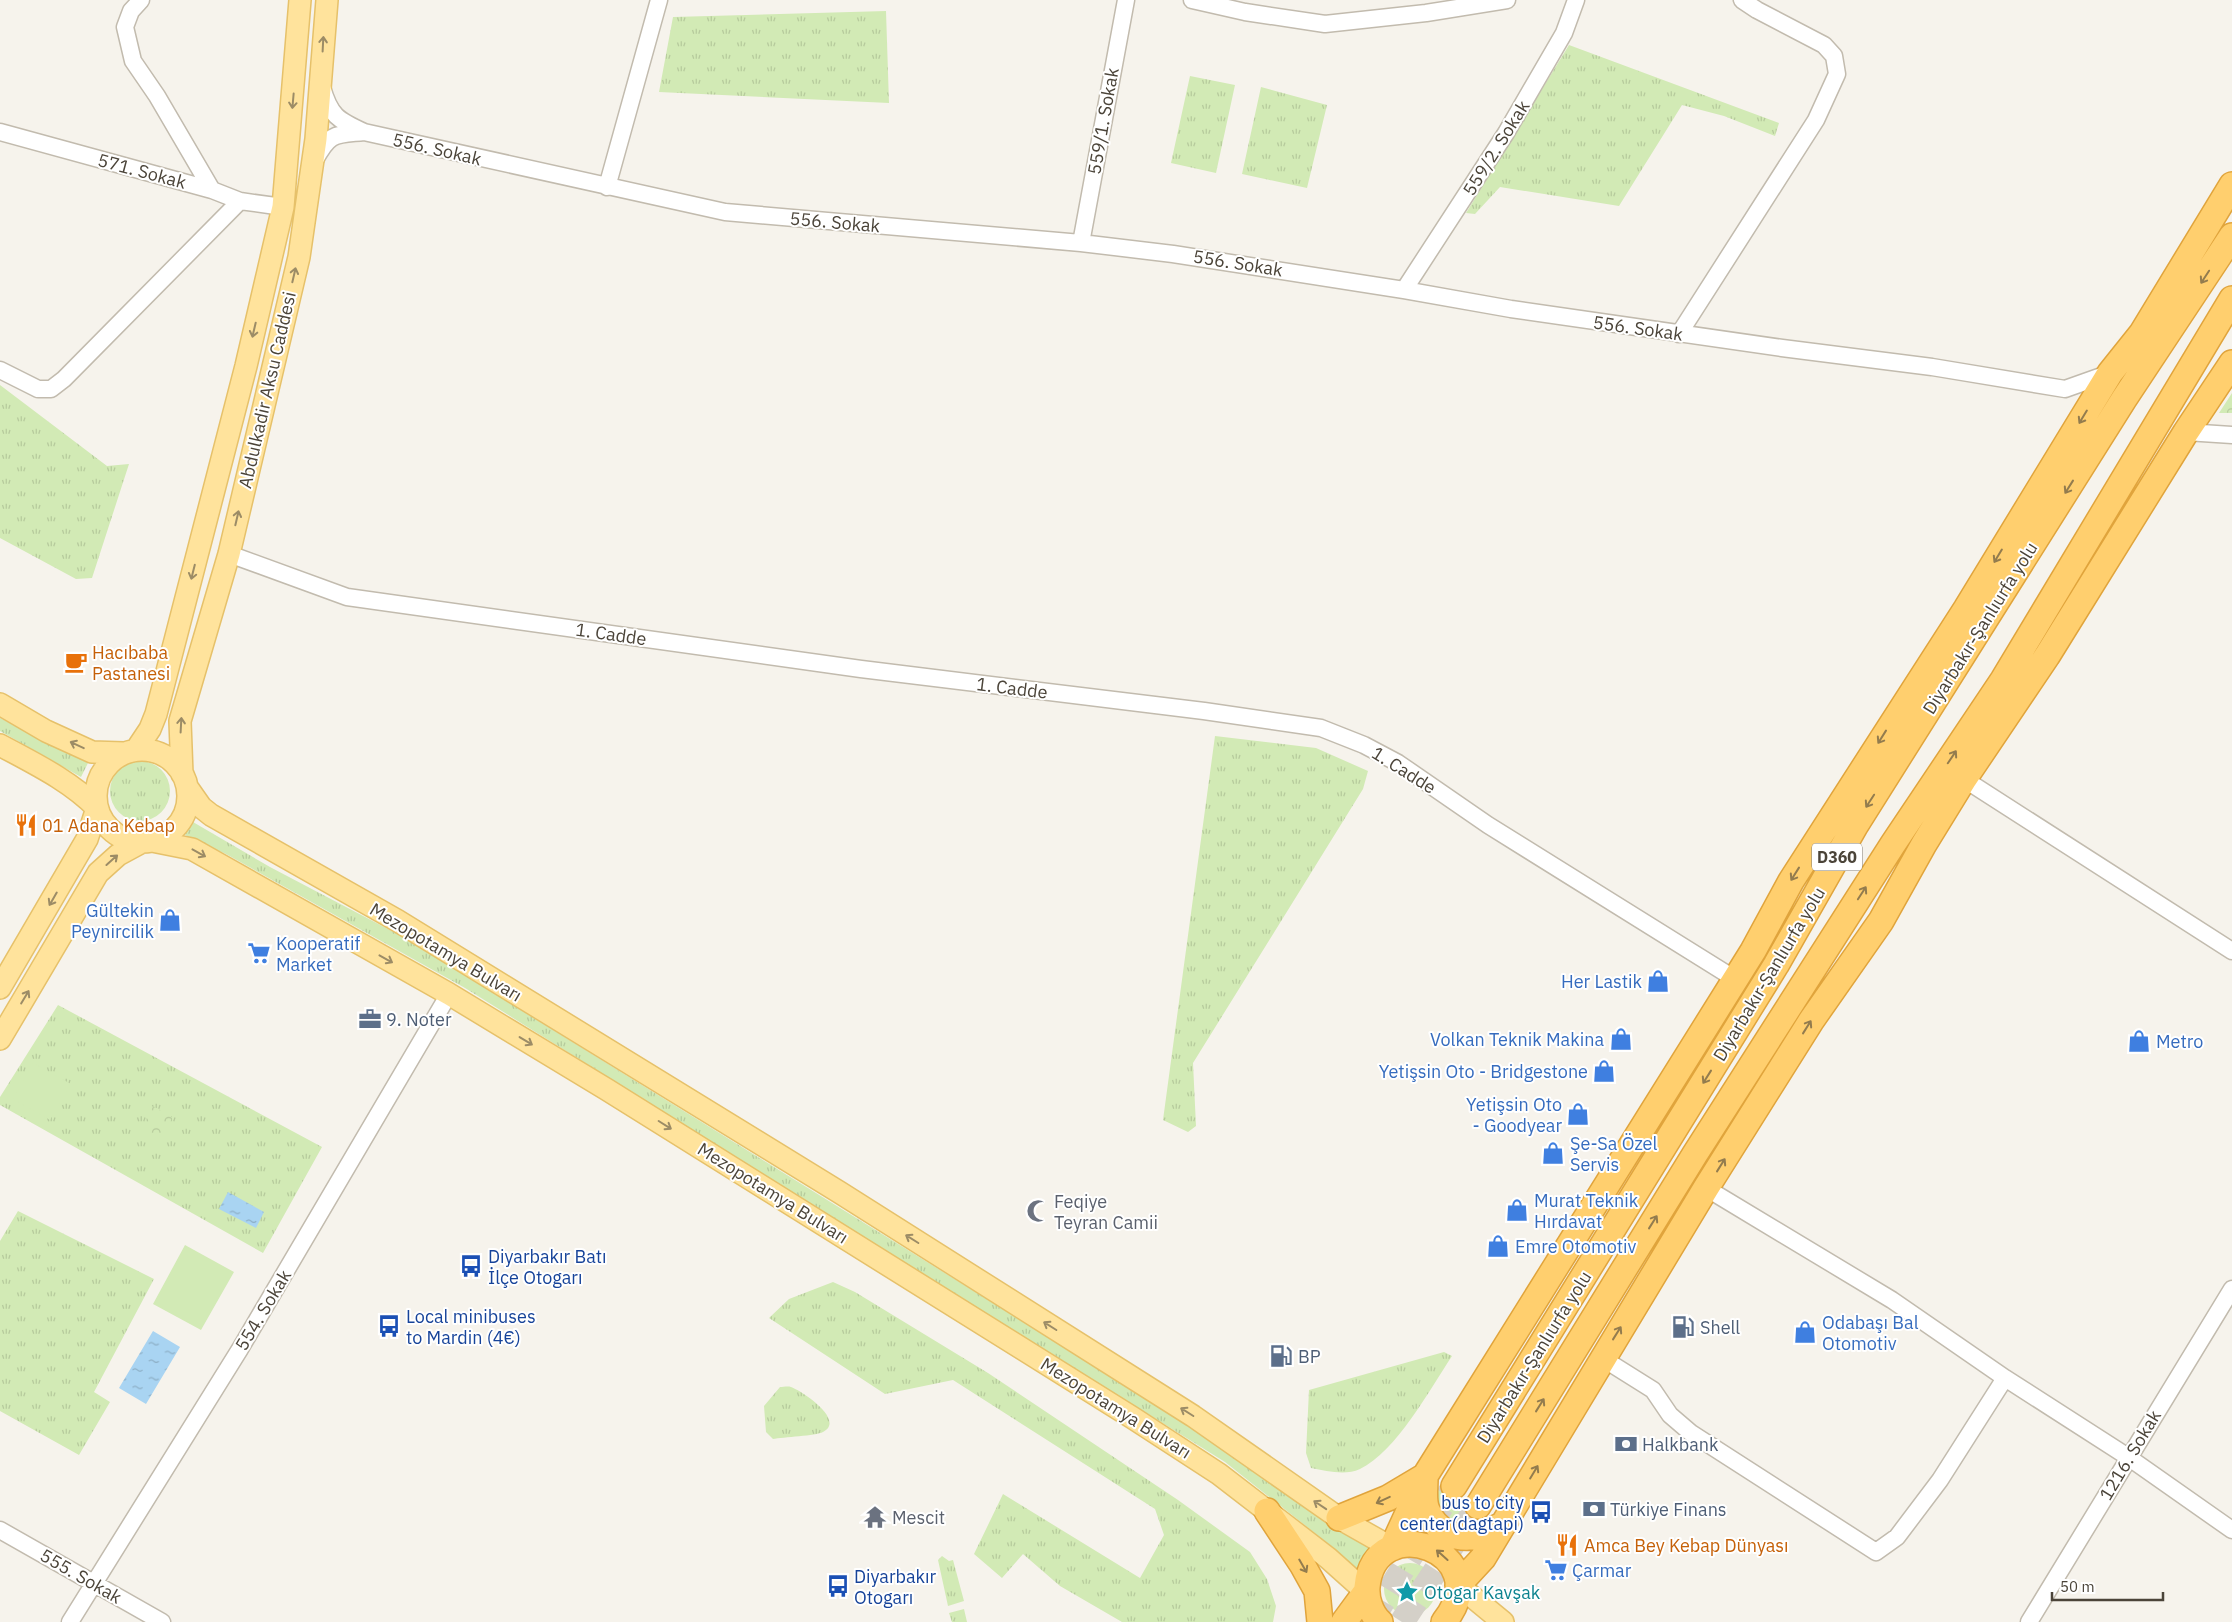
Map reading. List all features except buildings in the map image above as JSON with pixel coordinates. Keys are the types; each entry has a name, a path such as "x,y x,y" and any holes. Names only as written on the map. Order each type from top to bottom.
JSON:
{"highway":[{"path":"2142,333 2232,185"},
{"path":"1392,1548 1425,1476 1736,979 1791,880 1966,609 2110,373 2232,212"},
{"name":"Diyarbakır-Şanlıurfa yolu","path":"1454,1486 1776,965 1855,826 2124,399 2232,236"},
{"name":"Diyarbakır-Şanlıurfa yolu","path":"1478,1506 1689,1163 1893,844 2003,680 2232,299"},
{"path":"1458,1585 1483,1558 1706,1188 1811,1021 1881,921 1924,844 1964,779 2047,656 2186,432 2232,364"},
{"path":"2080,602 2100,548 2123,499 2136,458"},
{"path":"1892,767 1921,698 1966,609"},
{"path":"1778,1024 1834,960 1924,844"},
{"path":"1340,1518 1388,1498 1425,1476"},
{"path":"1425,1476 1427,1509 1437,1525 1446,1534 1467,1537 1480,1535 1502,1525"},
{"path":"1267,1511 1302,1564 1317,1592 1320,1622"},
{"path":"1380,1622 1370,1607 1366,1592 1368,1579 1373,1566 1381,1556 1392,1548 1406,1544 1421,1544 1435,1549 1447,1558 1455,1571 1458,1585 1457,1599 1452,1612 1444,1622"},
{"path":"1344,1622 1366,1592"}],"main road":[{"name":"Abdulkadir Aksu Caddesi","path":"130,752 150,729 156,714 243,375 283,206 300,0"},
{"name":"Abdulkadir Aksu Caddesi","path":"184,781 180,721 229,554 299,257 312,166 327,0"},
{"path":"0,704 46,731 92,752 152,751 168,758 184,781 187,801 184,815 165,836 147,841 118,855 98,873 0,1039"},
{"path":"0,745 68,782 80,791 97,808 109,829 119,836 147,841"},
{"path":"0,988 87,839 97,808 98,782 104,770 113,760 130,752"},
{"name":"Mezopotamya Bulvarı","path":"184,781 201,807 210,815 398,921 839,1192 1194,1416 1340,1518 1392,1548"},
{"name":"Mezopotamya Bulvarı","path":"147,841 192,849 450,994 651,1116 1133,1418 1219,1474 1328,1558 1366,1592"},
{"path":"1458,1585 1503,1622"}],"street":[{"path":"141,0 132,11 125,28 133,60 157,96 212,190"},
{"path":"607,187 659,0"},
{"name":"559/1. Sokak","path":"1081,243 1126,0"},
{"path":"1192,0 1245,12 1325,24 1426,13 1507,0"},
{"name":"559/2. Sokak","path":"1404,290 1506,133 1564,34 1576,0"},
{"path":"1679,334 1816,120 1837,74 1834,56 1824,45 1757,10 1742,0"},
{"path":"320,80 328,106 333,114 343,122 364,132"},
{"name":"571. Sokak","path":"0,132 212,190 240,201 283,206"},
{"path":"312,166 321,149 335,135 364,132"},
{"name":"556. Sokak","path":"364,132 725,212 1081,243 1173,254 1404,290 1510,309 1679,334 1932,367 2065,389 2110,373"},
{"path":"0,370 38,389 51,389 64,379 240,201"},
{"path":"2186,432 2232,435"},
{"name":"1. Cadde","path":"229,554 347,597 861,669 1204,711 1321,728 1364,745 1398,763 1488,825 1736,979"},
{"path":"1964,779 2232,951"},
{"name":"554. Sokak","path":"70,1622 240,1349 450,994"},
{"path":"1706,1188 1892,1300 2005,1378 2128,1457 2232,1530"},
{"name":"1216. Sokak","path":"2028,1622 2232,1290"},
{"path":"1602,1358 1653,1390 1670,1415 1691,1434 1876,1552 1897,1537 1940,1480 2005,1378"},
{"name":"555. Sokak","path":"0,1530 162,1622"}],"green space":[{"path":"886,11 889,103 659,92 673,17"},
{"path":"1569,45 1779,123 1775,136 1724,116 1682,105 1619,206 1500,187 1475,214 1466,213"},
{"path":"1190,76 1235,85 1216,173 1171,163"},
{"path":"1261,87 1327,105 1307,188 1242,174"},
{"path":"0,385 107,466 129,464 92,578 76,579 0,538"},
{"path":"2232,393 2232,413 2219,413"},
{"path":"0,718 88,763 81,777 0,731"},
{"path":"1215,736 1316,748 1368,771 1363,789 1193,1063 1196,1126 1188,1132 1163,1120"},
{"path":"140,761 157,766 165,774 170,791 165,808 157,816 140,821 123,816 115,808 110,791 115,774 123,766"},
{"path":"193,822 270,867 405,938 1222,1445 1322,1519 1375,1548 1356,1577 1335,1549 1225,1462 465,988 226,854 185,835"},
{"path":"58,1005 322,1147 263,1253 0,1105 0,1097"},
{"path":"33,1063 71,1084 50,1120 13,1099"},
{"path":"153,1106 172,1117 166,1134 159,1140 151,1139 144,1133 145,1122"},
{"path":"18,1211 154,1279 94,1392 110,1402 79,1455 0,1411 0,1241"},
{"path":"185,1245 234,1272 201,1330 153,1304"},
{"path":"833,1282 855,1292 988,1373 1178,1500 1250,1552 1267,1579 1276,1606 1273,1622 1122,1622 1060,1586 1023,1554 1002,1578 974,1554 1003,1494 1140,1578 1164,1535 1155,1509 953,1380 885,1394 769,1318 789,1299"},
{"path":"1444,1352 1452,1356 1423,1402 1399,1434 1373,1461 1360,1469 1348,1472 1311,1468 1306,1453 1309,1390"},
{"path":"780,1387 791,1387 820,1406 829,1420 829,1427 819,1433 773,1439 766,1432 764,1406"},
{"path":"1439,1486 1487,1516 1477,1522 1468,1524 1451,1520 1440,1507 1438,1497"},
{"path":"942,1556 949,1561 953,1560 964,1601 948,1606 938,1560"},
{"path":"1405,1563 1415,1563 1429,1570 1436,1584 1436,1594 1429,1608 1415,1615 1405,1615 1395,1611 1388,1604 1384,1594 1384,1584 1388,1574 1395,1567"},
{"path":"964,1609 967,1622 952,1622 949,1613"}],"water":[{"path":"228,1192 264,1212 256,1228 219,1209"},
{"path":"153,1331 180,1347 146,1404 119,1388"}],"tunnel":[{"path":"1370,1622 1454,1486"},
{"path":"1402,1622 1478,1506"}],"place":[{"name":"Hacıbaba Pastanesi","path":"76,662"},
{"name":"01 Adana Kebap","path":"26,825"},
{"name":"Gültekin Peynircilik","path":"170,920"},
{"name":"Kooperatif Market","path":"259,953"},
{"name":"Her Lastik","path":"1658,981"},
{"name":"9. Noter","path":"370,1019"},
{"name":"Volkan Teknik Makina","path":"1621,1039"},
{"name":"Metro","path":"2139,1041"},
{"name":"Yetişsin Oto - Bridgestone","path":"1604,1071"},
{"name":"Yetişsin Oto - Goodyear","path":"1578,1114"},
{"name":"Şe-Sa Özel Servis","path":"1553,1153"},
{"name":"Murat Teknik Hırdavat","path":"1517,1210"},
{"name":"Feqiye Teyran Camii","path":"1038,1211"},
{"name":"Emre Otomotiv","path":"1498,1246"},
{"name":"Diyarbakır Batı İlçe Otogarı","path":"471,1266"},
{"name":"Local minibuses to Mardin (4€)","path":"389,1326"},
{"name":"Shell","path":"1683,1327"},
{"name":"Odabaşı Bal Otomotiv","path":"1805,1332"},
{"name":"BP","path":"1281,1356"},
{"name":"Halkbank","path":"1626,1444"},
{"name":"Türkiye Finans","path":"1594,1509"},
{"name":"bus to city center(dagtapi)","path":"1541,1512"},
{"name":"Mescit","path":"875,1517"},
{"name":"Amca Bey Kebap Dünyası","path":"1567,1545"},
{"name":"Çarmar","path":"1556,1570"},
{"name":"Diyarbakır Otogarı","path":"838,1586"},
{"name":"Otogar Kavşak","path":"1407,1592"}]}
